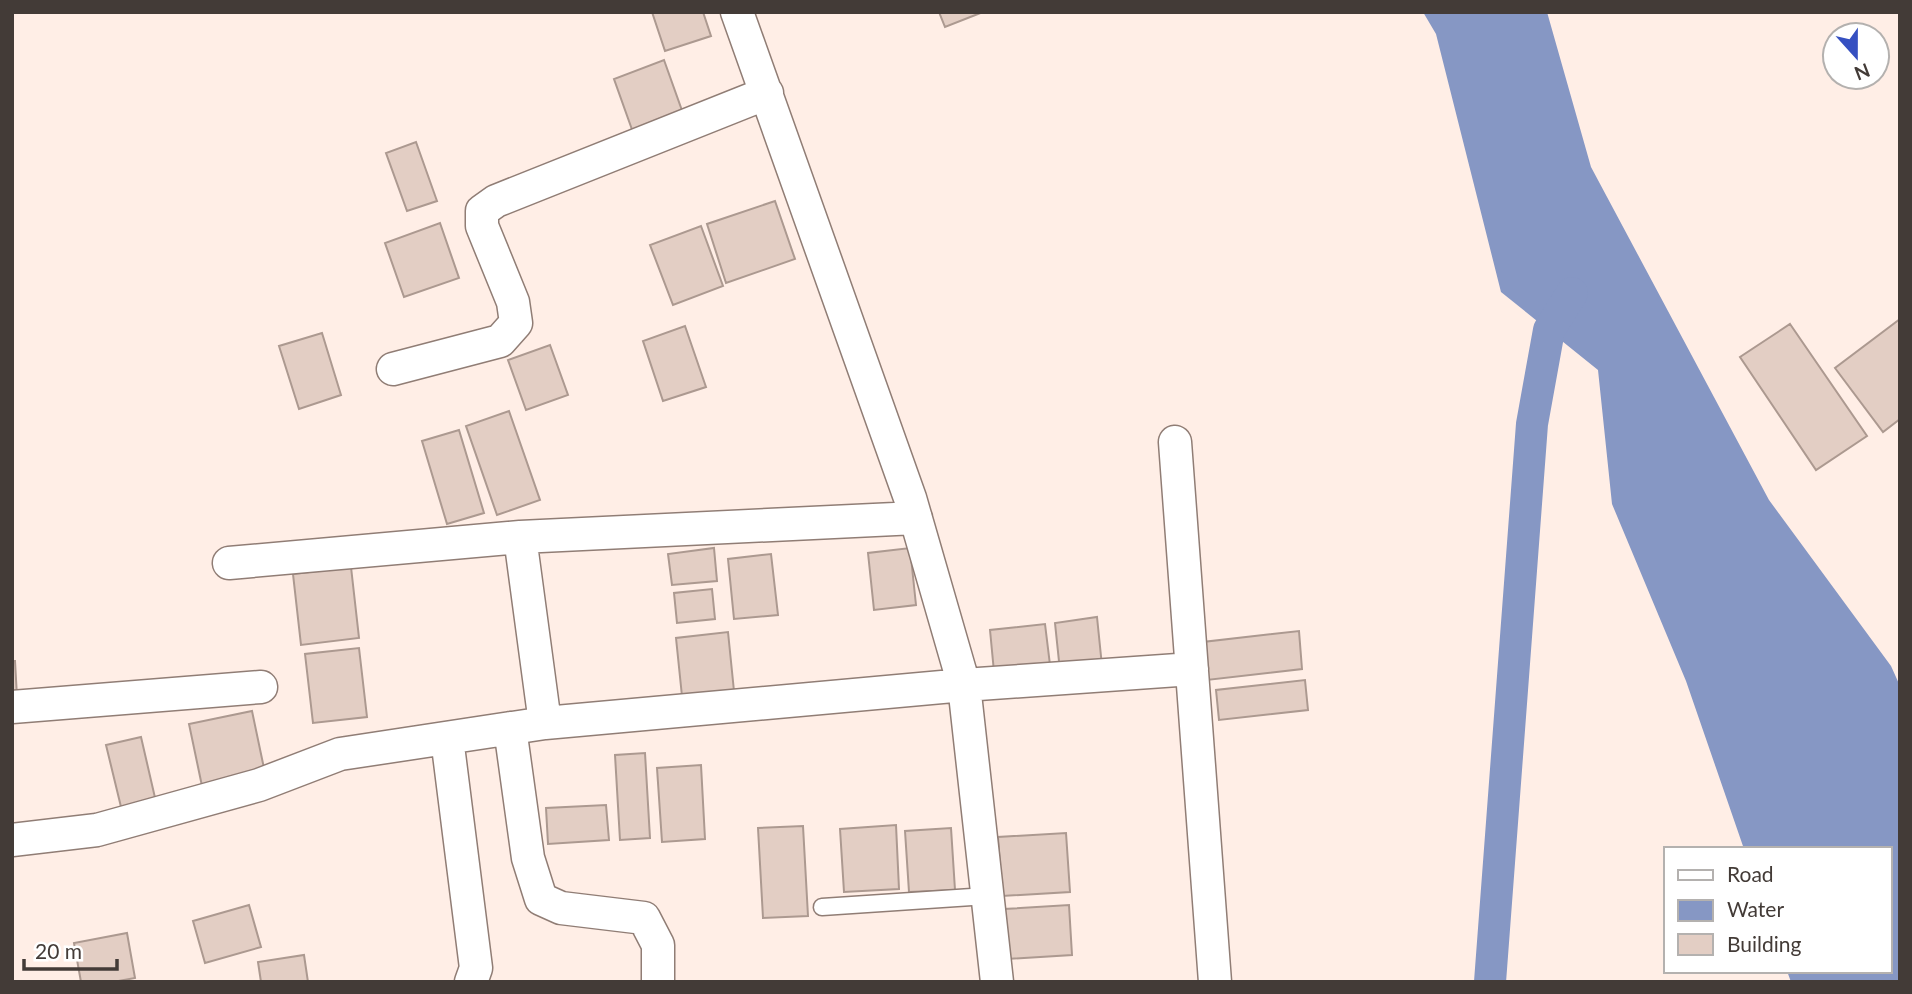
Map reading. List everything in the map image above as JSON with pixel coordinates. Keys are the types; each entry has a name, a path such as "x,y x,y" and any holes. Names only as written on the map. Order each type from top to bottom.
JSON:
{"street":[{"path":"742,13 767,93 916,518 964,685 997,982"},
{"path":"393,369 500,341 516,323 513,302 482,226 482,211 496,201 767,93"},
{"path":"1175,442 1214,982"},
{"path":"229,563 520,537 916,518"},
{"path":"520,537 545,723"},
{"path":"12,840 97,830 259,785 340,754 510,728 964,685 1192,669"},
{"path":"12,707 261,687"},
{"path":"510,728 528,858 541,900 561,908 645,918 658,945 658,982"},
{"path":"447,738 476,968 471,982"}],"lane":[{"path":"822,907 987,896"}],"water":[{"path":"1423,12 1547,12 1591,167 1769,500 1891,666 1900,686 1900,982 1791,982 1788,973 1891,973 1891,847 1743,847 1686,681 1612,504 1598,370 1501,292 1436,34"}],"building":[{"path":"652,12 703,12 711,36 665,51"},
{"path":"939,12 983,12 945,27"},
{"path":"664,60 685,119 635,138 614,79"},
{"path":"416,142 437,201 407,211 386,153"},
{"path":"775,201 795,259 726,283 707,224"},
{"path":"440,223 459,278 404,297 385,243"},
{"path":"701,226 723,286 673,305 650,245"},
{"path":"1900,319 1900,419 1883,432 1835,368"},
{"path":"1790,324 1867,436 1816,470 1740,357"},
{"path":"685,326 706,387 663,401 643,341"},
{"path":"322,333 341,395 299,409 279,346"},
{"path":"550,345 568,395 526,410 508,360"},
{"path":"509,411 540,500 497,515 466,426"},
{"path":"459,430 484,513 447,524 422,441"},
{"path":"714,548 717,581 672,585 668,554"},
{"path":"910,548 916,605 874,610 868,553"},
{"path":"771,554 778,615 734,619 728,559"},
{"path":"351,567 359,638 301,645 293,574"},
{"path":"712,589 715,619 677,623 674,593"},
{"path":"1097,617 1102,666 1060,671 1055,623"},
{"path":"1045,624 1050,665 994,672 990,630"},
{"path":"1299,631 1302,669 1207,680 1203,642"},
{"path":"728,632 735,701 683,706 676,638"},
{"path":"359,648 367,717 313,723 305,654"},
{"path":"12,661 15,661 18,715 12,716"},
{"path":"1305,680 1308,710 1219,720 1216,690"},
{"path":"252,711 265,773 202,786 189,724"},
{"path":"141,737 156,802 122,811 106,745"},
{"path":"645,753 650,838 620,840 615,755"},
{"path":"701,765 705,839 662,842 657,768"},
{"path":"606,805 609,840 548,844 546,808"},
{"path":"896,825 899,889 844,892 840,829"},
{"path":"803,826 808,916 763,918 758,828"},
{"path":"951,828 955,890 909,892 905,831"},
{"path":"1066,833 1070,892 1002,896 998,837"},
{"path":"249,905 261,947 205,963 193,921"},
{"path":"1069,905 1072,955 1007,959 1004,909"},
{"path":"127,933 135,978 113,982 81,982 74,943"},
{"path":"304,955 308,982 261,982 258,962"}],"waterway":[{"path":"1490,982 1532,424 1549,330 1572,293"}]}
